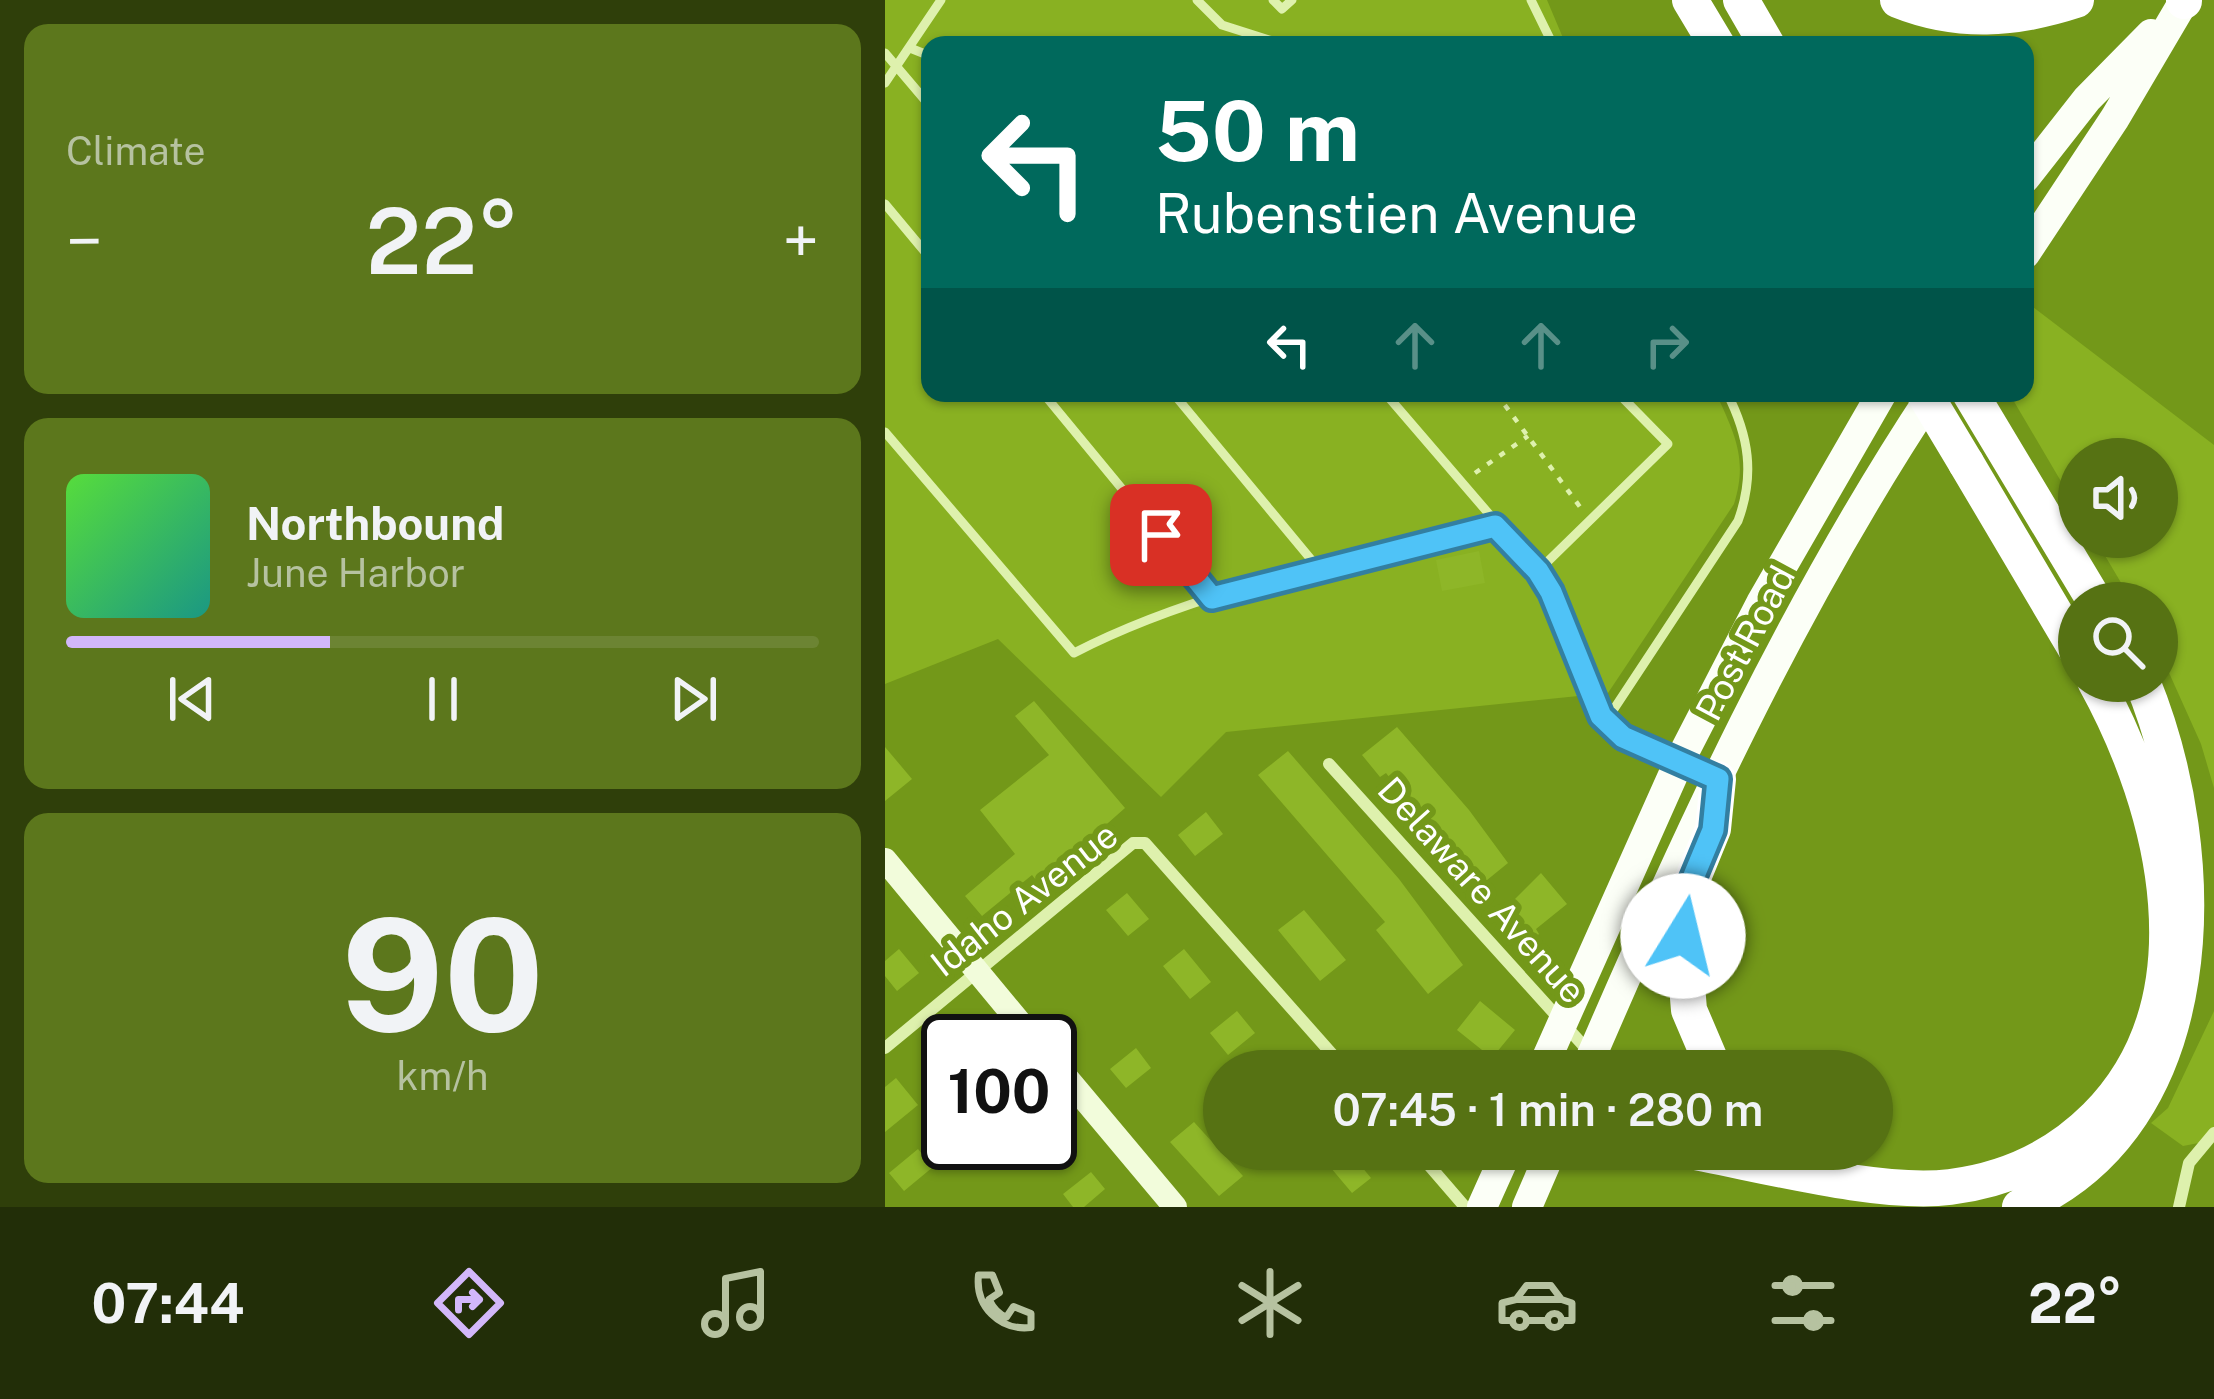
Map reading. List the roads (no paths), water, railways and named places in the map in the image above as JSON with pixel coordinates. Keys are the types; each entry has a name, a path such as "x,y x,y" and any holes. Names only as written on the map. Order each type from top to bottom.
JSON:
{"highway":[{"path":"1690,0 1712,36"},
{"path":"1741,0 1762,36"},
{"path":"1898,0 1939,14 1979,18 2020,15 2073,1"},
{"path":"1929,402 2058,619"},
{"path":"1975,402 2083,582"},
{"path":"1797,1170 1923,1189 1970,1184 2013,1172 2052,1153 2087,1125 2138,1059 2163,980 2166,934 2160,855 2142,782 2105,702"},
{"path":"2020,1207 2083,1174 2138,1124 2169,1075 2195,1006 2203,928 2195,832 2168,740 2151,702"},
{"path":"1706,1050 1689,1010 1683,936 1688,890 1713,830 1718,779"},
{"path":"1835,1170 1859,1181"}],"main road":[{"path":"2034,166 2087,98 2184,0"},
{"path":"2034,240 2115,118 2184,0"},
{"name":"Post Road","path":"1550,1050 1678,764 1761,603 1878,402"},
{"name":"Post Road","path":"1595,1050 1718,779 1865,503 1927,402"},
{"path":"1482,1207 1498,1170"},
{"path":"1527,1207 1543,1170"}],"street":[{"name":"Delaware Avenue","path":"1329,764 1580,1050"},
{"name":"Idaho Avenue","path":"885,1048 1133,843 1145,843 1328,1050"},
{"path":"885,860 1013,1014"},
{"path":"1077,1090 1175,1207"},
{"path":"2179,1207 2189,1163 2214,1132"},
{"path":"1433,1170 1465,1207"}],"lane":[{"path":"1197,0 1222,25 1257,36"},
{"path":"1273,0 1283,9 1292,0"},
{"path":"1531,0 1549,36"},
{"path":"885,82 935,2"},
{"path":"910,48 921,52"},
{"path":"885,53 921,95"},
{"path":"885,204 921,247"},
{"path":"1050,402 1212,598"},
{"path":"1180,402 1319,569"},
{"path":"1392,402 1538,571 1606,721 1623,737 1718,779"},
{"path":"1538,571 1668,444 1627,402"},
{"path":"1606,721 1738,521 1750,473 1741,421 1732,402"},
{"path":"885,432 1074,653 1120,628 1212,598 1495,526"}]}
